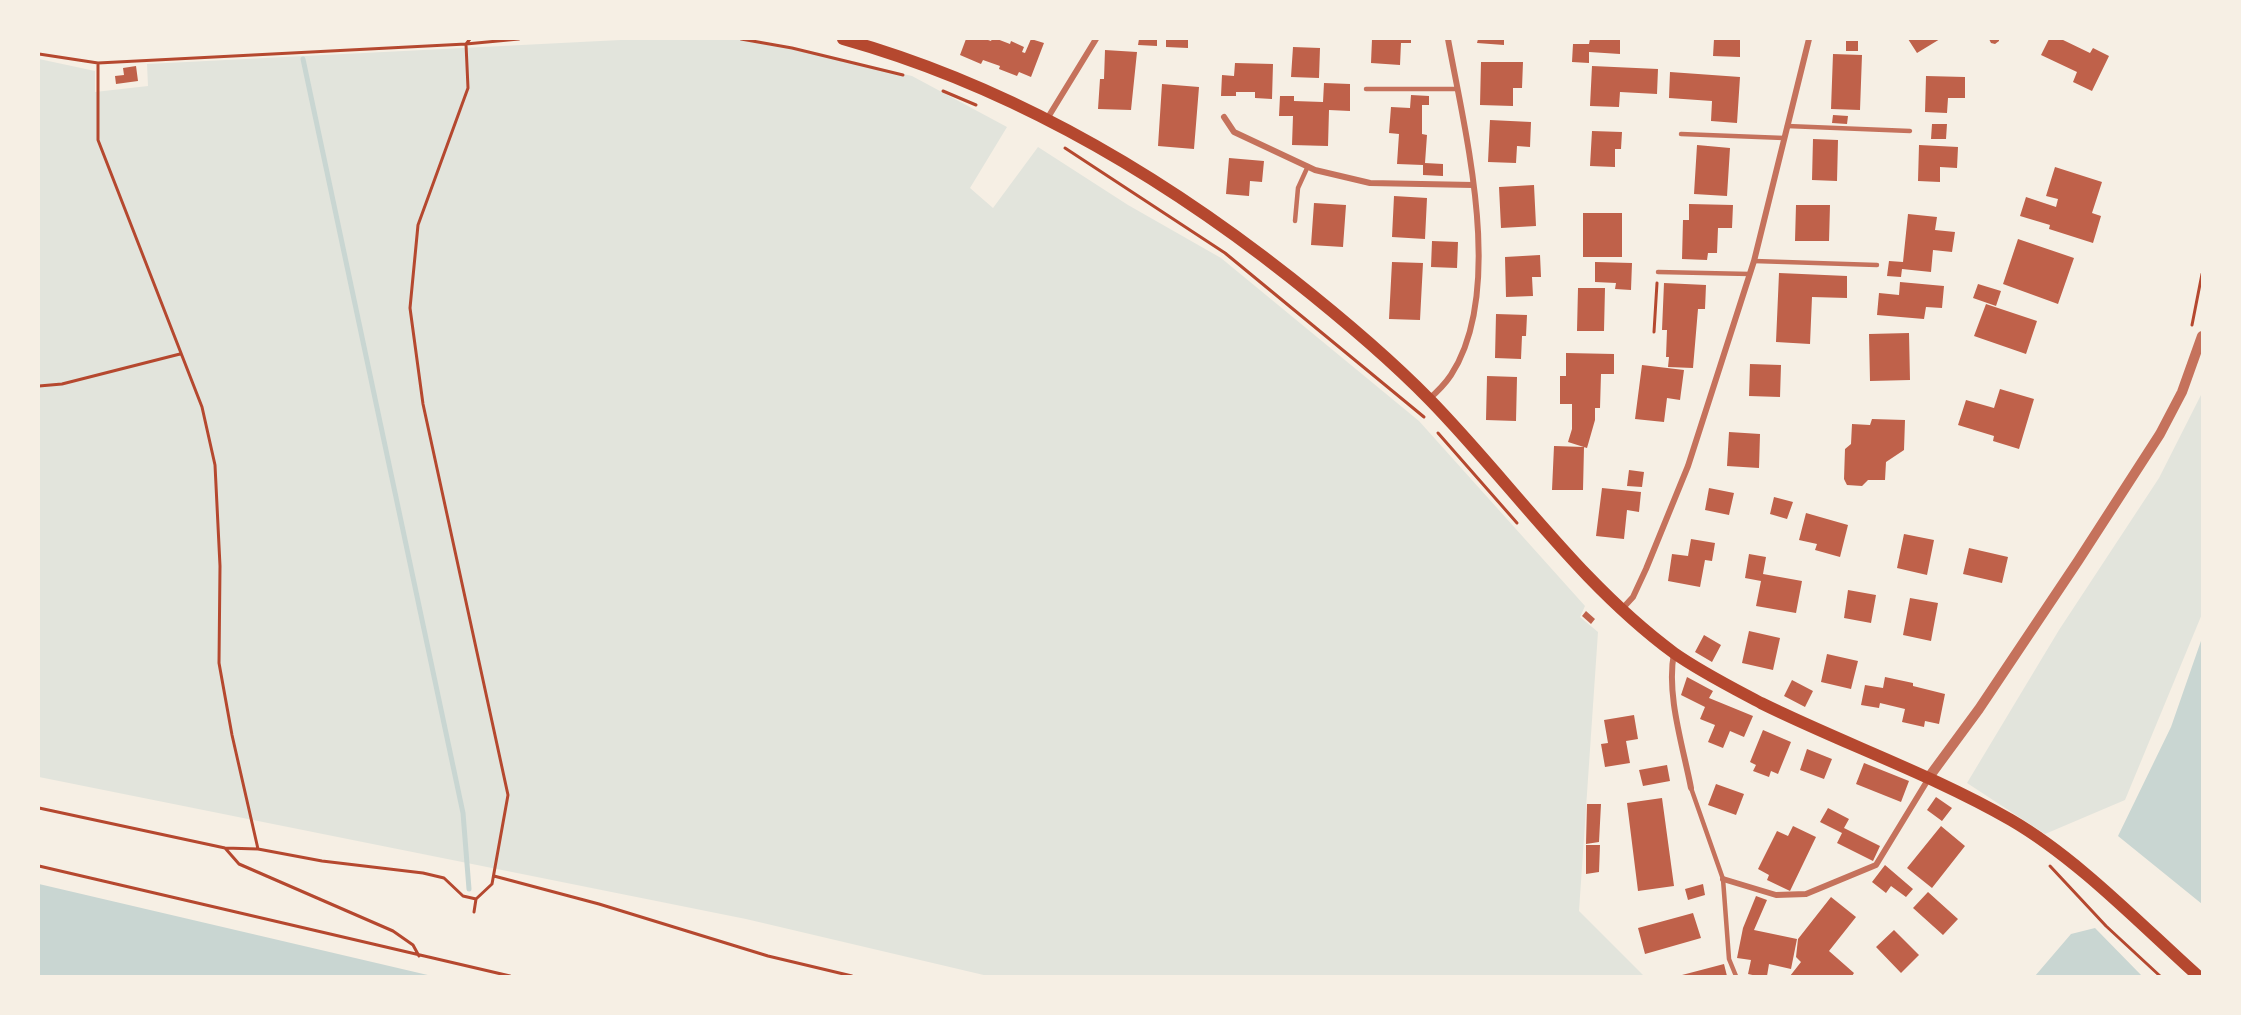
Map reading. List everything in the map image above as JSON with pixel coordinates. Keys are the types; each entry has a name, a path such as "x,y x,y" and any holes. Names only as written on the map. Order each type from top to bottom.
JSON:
{"main road":[{"path":"843,39 878,44 1047,119 1157,183 1239,239 1346,323 1429,399 1590,577 1622,609 1674,653 1712,677 1785,715 1929,777 2030,831 2086,876 2198,976"}],"street":[{"path":"1047,119 1096,39"},
{"path":"1429,399 1451,375 1463,349 1473,319 1479,267 1478,219 1448,39"},
{"path":"1622,609 1632,597 1646,569 1688,466 1754,261 1809,39"},
{"path":"1224,117 1234,132 1308,166 1370,183 1473,185"},
{"path":"1723,879 1776,895 1806,894 1876,865 1929,777 1978,709 2160,434 2182,392 2202,336"},
{"path":"1674,653 1673,694 1691,788"}],"lane":[{"path":"1366,89 1457,89"},
{"path":"1787,126 1910,131"},
{"path":"1681,134 1784,138"},
{"path":"1294,221 1298,188 1308,166"},
{"path":"1754,261 1877,265"},
{"path":"1658,272 1750,274"},
{"path":"1691,788 1723,879 1729,959 1736,976"}],"path":[{"path":"470,39 466,44 468,88 418,225 410,308 423,404 508,795 492,884 476,899 474,912"},
{"path":"39,54 98,63 466,44 519,39"},
{"path":"741,39 792,48 907,76"},
{"path":"98,63 98,140 202,408 215,465 220,566 219,663 232,735 258,849"},
{"path":"938,89 980,106"},
{"path":"1061,145 1225,254 1425,418"},
{"path":"1653,332 1658,272"},
{"path":"39,386 62,384 180,354"},
{"path":"1433,427 1523,529"},
{"path":"39,808 225,848 258,849 322,861 423,873 444,878 464,896 476,899"},
{"path":"225,848 239,864 393,931 413,945 419,956"},
{"path":"39,866 510,976"},
{"path":"2049,866 2106,926 2160,976"},
{"path":"494,876 600,904 768,956 852,976"}],"shaded area":[{"path":"640,39 746,39 912,76 1007,127 970,188 993,208 1038,147 1128,205 1221,258 1419,421 1585,606 1580,617 1598,632 1579,911 1644,976 988,976 746,919 39,777 39,59 95,71 95,92 148,86 147,64"},
{"path":"2202,393 2202,614 2125,800 2045,834 1967,783 2059,630 2159,478"},
{"path":"2202,638 2202,904 2118,836 2171,727"},
{"path":"39,884 432,976 39,976"},
{"path":"2095,928 2142,976 2035,976 2071,934"}],"building":[{"path":"966,39 991,41 997,39 1010,44 1011,41 1024,47 1022,52 1025,53 1031,39 1044,43 1031,77 1019,72 1017,76 999,69 1000,66 983,60 981,64 960,55"},
{"path":"1139,39 1157,39 1157,46 1138,45"},
{"path":"1166,39 1188,39 1188,48 1166,47"},
{"path":"1372,39 1411,39 1411,43 1401,43 1400,65 1371,63"},
{"path":"1478,39 1504,39 1504,45 1477,43"},
{"path":"1590,39 1620,39 1620,54 1589,52 1589,63 1572,62 1573,44 1589,44"},
{"path":"1714,39 1740,39 1740,57 1713,56"},
{"path":"1908,39 1940,39 1917,53"},
{"path":"1989,39 1999,39 1999,41 1995,44"},
{"path":"2049,39 2061,39 2090,53 2093,48 2109,56 2092,91 2073,82 2077,72 2041,55"},
{"path":"1846,41 1858,41 1858,51 1846,51"},
{"path":"1293,47 1320,48 1319,78 1291,77"},
{"path":"1105,50 1137,52 1131,110 1098,109 1100,79 1104,79"},
{"path":"1833,54 1862,55 1860,110 1831,109"},
{"path":"1481,62 1523,62 1522,88 1513,88 1513,106 1480,105"},
{"path":"1235,63 1273,64 1272,99 1255,98 1255,92 1236,92 1236,96 1221,96 1222,75 1234,76"},
{"path":"136,66 138,81 116,84 115,76 124,75 123,68"},
{"path":"1592,66 1658,69 1657,94 1620,92 1619,107 1590,106"},
{"path":"1670,72 1740,77 1737,123 1711,121 1712,101 1669,98"},
{"path":"1926,76 1965,77 1965,98 1948,98 1947,113 1925,112"},
{"path":"1324,83 1350,84 1350,111 1329,110 1328,146 1292,145 1293,116 1279,116 1280,96 1294,96 1294,101 1323,102"},
{"path":"1162,84 1199,87 1194,149 1158,146"},
{"path":"1411,95 1429,96 1429,105 1422,105 1422,134 1427,135 1425,163 1443,164 1443,176 1423,175 1423,165 1397,164 1399,134 1389,133 1391,107 1410,108"},
{"path":"1833,115 1848,116 1847,124 1832,123"},
{"path":"1490,120 1531,122 1530,147 1517,146 1516,163 1488,162"},
{"path":"1932,124 1947,124 1946,139 1931,139"},
{"path":"1592,131 1622,132 1621,149 1615,149 1615,167 1590,166"},
{"path":"1813,139 1838,140 1837,181 1812,180"},
{"path":"1697,145 1730,148 1727,196 1694,194"},
{"path":"1919,145 1958,147 1957,168 1940,167 1940,182 1918,181"},
{"path":"1229,158 1264,161 1262,182 1250,181 1249,196 1226,194"},
{"path":"2055,167 2102,182 2092,213 2101,216 2093,243 2049,229 2050,225 2020,216 2026,197 2056,207 2058,199 2046,196"},
{"path":"1534,185 1536,226 1501,228 1499,187"},
{"path":"1394,196 1427,198 1425,239 1392,237"},
{"path":"1314,203 1346,205 1343,247 1311,245"},
{"path":"1689,204 1733,205 1732,228 1718,228 1717,253 1708,253 1707,260 1682,259 1683,220 1689,220"},
{"path":"1796,205 1830,205 1829,241 1795,241"},
{"path":"1583,213 1622,213 1622,257 1583,257"},
{"path":"1908,214 1937,217 1935,230 1955,232 1952,252 1933,250 1931,272 1902,269 1901,277 1887,276 1889,261 1903,262"},
{"path":"2018,239 2074,258 2058,304 2003,284"},
{"path":"1432,241 1458,242 1457,268 1431,267"},
{"path":"1540,255 1541,277 1532,277 1533,296 1506,297 1505,257"},
{"path":"1392,262 1423,263 1420,320 1389,319"},
{"path":"1595,262 1632,263 1631,290 1615,289 1616,283 1595,282"},
{"path":"1779,273 1847,276 1847,298 1812,297 1810,344 1776,342"},
{"path":"1900,282 1944,286 1942,308 1926,307 1924,319 1877,315 1879,293 1899,295"},
{"path":"1664,283 1706,285 1705,309 1698,309 1693,368 1668,367 1667,330 1662,330"},
{"path":"1978,284 2001,291 1996,306 1973,298"},
{"path":"1578,288 1605,288 1604,331 1577,331"},
{"path":"1986,304 2037,321 2026,354 1974,336"},
{"path":"1496,314 1527,315 1526,336 1522,336 1521,359 1495,358"},
{"path":"1909,333 1910,380 1870,381 1869,334"},
{"path":"1566,353 1614,354 1614,374 1601,374 1600,408 1595,408 1595,420 1587,448 1568,442 1572,429 1572,404 1560,404 1560,376 1566,376"},
{"path":"1750,364 1781,365 1780,397 1749,396"},
{"path":"1642,365 1684,370 1680,400 1667,398 1664,422 1635,419"},
{"path":"1487,376 1517,377 1516,421 1486,420"},
{"path":"2000,389 2034,399 2019,449 1993,441 1994,436 1958,425 1966,400 1994,408"},
{"path":"1872,419 1905,420 1904,450 1886,462 1885,480 1868,480 1862,486 1847,485 1844,479 1845,449 1851,444 1852,424 1870,425"},
{"path":"1729,432 1760,434 1759,468 1727,466"},
{"path":"1554,446 1584,447 1583,490 1552,490"},
{"path":"1629,470 1644,472 1642,487 1627,486"},
{"path":"1602,488 1641,492 1639,512 1627,510 1624,539 1596,536"},
{"path":"1709,488 1734,493 1729,515 1705,510"},
{"path":"1774,497 1793,502 1787,519 1770,514"},
{"path":"1806,513 1848,525 1840,557 1815,550 1817,544 1799,540"},
{"path":"1904,534 1934,540 1927,575 1897,568"},
{"path":"1691,539 1715,543 1712,561 1705,560 1700,587 1668,581 1672,554 1688,556"},
{"path":"1969,548 2008,557 2002,583 1963,574"},
{"path":"1749,554 1766,557 1763,574 1802,581 1796,613 1756,606 1761,581 1745,578"},
{"path":"1848,590 1876,595 1871,623 1844,618"},
{"path":"1910,598 1938,603 1931,641 1903,635"},
{"path":"1586,611 1595,619 1591,624 1582,616"},
{"path":"1749,631 1780,638 1773,670 1742,663"},
{"path":"1704,635 1721,645 1712,662 1695,652"},
{"path":"1827,654 1858,661 1851,689 1821,682"},
{"path":"1687,677 1713,691 1709,698 1753,716 1744,737 1730,731 1723,748 1708,742 1715,725 1700,719 1705,707 1681,695"},
{"path":"1885,677 1913,683 1913,686 1945,694 1939,724 1925,721 1924,727 1902,722 1905,709 1880,703 1879,708 1861,705 1865,685 1883,688"},
{"path":"1792,680 1813,691 1805,707 1784,696"},
{"path":"1634,715 1638,739 1626,741 1630,763 1605,767 1601,744 1608,743 1604,720"},
{"path":"1763,730 1791,742 1778,774 1771,771 1769,777 1753,771 1756,765 1750,762"},
{"path":"1807,749 1832,759 1824,779 1800,770"},
{"path":"1864,763 1909,781 1901,802 1856,784"},
{"path":"1667,765 1670,781 1643,786 1639,770"},
{"path":"1716,784 1744,794 1736,815 1708,805"},
{"path":"1936,797 1952,808 1942,821 1927,810"},
{"path":"1662,798 1674,886 1638,891 1627,803"},
{"path":"1587,804 1601,804 1599,842 1586,844"},
{"path":"1828,808 1849,819 1844,828 1880,846 1873,861 1837,843 1842,833 1820,822"},
{"path":"1793,826 1816,837 1790,891 1767,880 1769,875 1758,869 1777,831 1788,836"},
{"path":"1941,826 1965,846 1932,888 1907,868"},
{"path":"1586,845 1600,845 1599,872 1586,874"},
{"path":"1885,865 1913,889 1906,897 1891,886 1886,893 1872,882"},
{"path":"1703,884 1705,895 1688,900 1685,889"},
{"path":"1928,892 1958,919 1943,935 1913,908"},
{"path":"1756,896 1767,900 1754,930 1797,939 1791,969 1769,964 1767,976 1757,976 1748,974 1751,960 1737,958 1743,928"},
{"path":"1831,897 1856,917 1829,951 1854,973 1852,976 1790,976 1801,962 1796,957 1798,939"},
{"path":"1693,913 1701,938 1645,954 1638,928"},
{"path":"1894,930 1919,955 1901,973 1876,947"},
{"path":"1724,964 1727,976 1682,976 1682,975"}],"waterway":[{"path":"303,59 463,813 469,889"}]}
